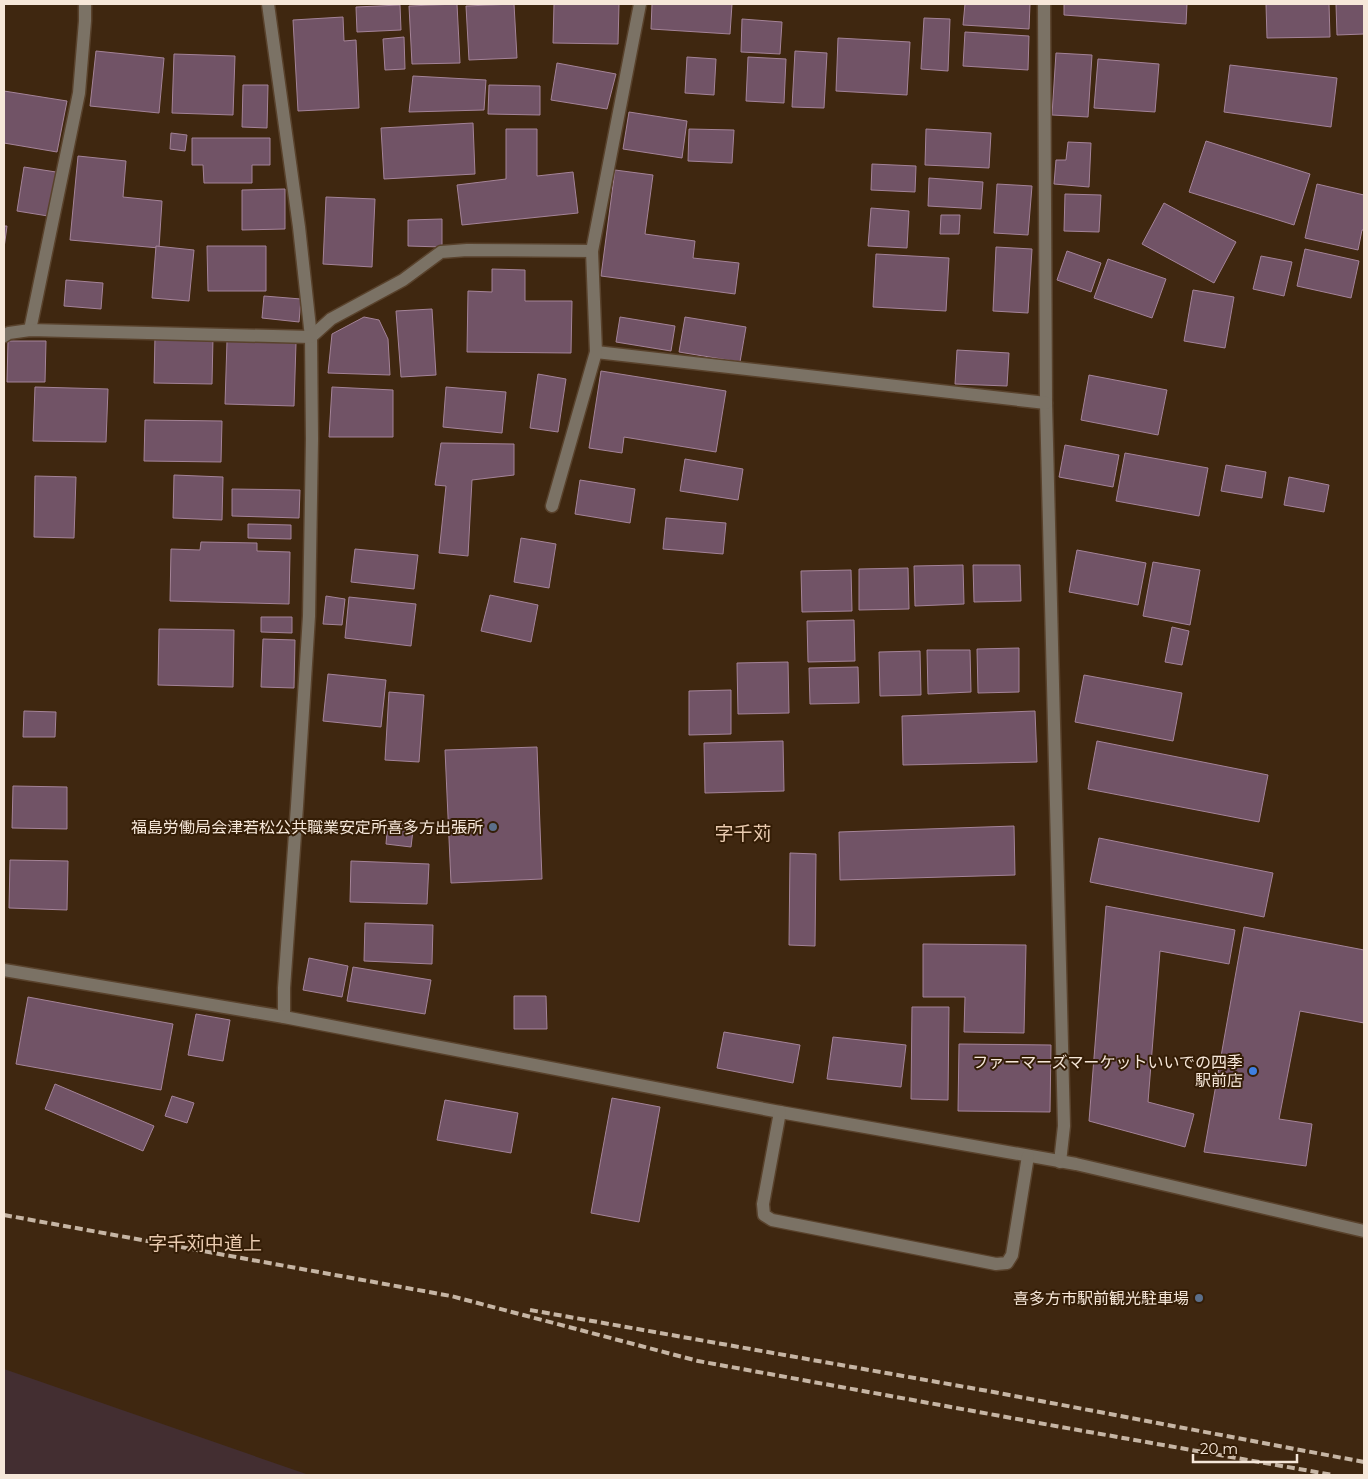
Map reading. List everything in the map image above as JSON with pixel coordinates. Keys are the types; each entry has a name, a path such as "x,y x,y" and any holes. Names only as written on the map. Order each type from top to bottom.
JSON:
{"street":[{"path":"30,330 79,93 85,21 84,4"},
{"path":"268,4 299,227 311,337 312,439 309,616 284,988 284,1017"},
{"path":"552,506 596,352 592,251 640,4"},
{"path":"1044,4 1046,403 1064,1126 1060,1162"},
{"path":"4,336 9,333 30,330 311,337 331,319 403,280 441,252 467,250 592,251"},
{"path":"596,352 1046,403"},
{"path":"4,970 284,1017 780,1112 1076,1164 1364,1231"},
{"path":"780,1112 763,1204 764,1215 772,1220 996,1264 1007,1263 1012,1255 1028,1156"}],"shaded area":[{"path":"4,1369 309,1475 4,1475"}],"building":[{"path":"457,4 460,63 412,64 409,6"},
{"path":"514,4 517,58 469,60 466,6"},
{"path":"554,4 619,4 618,44 553,43"},
{"path":"652,4 732,4 730,34 651,29"},
{"path":"965,4 1030,4 1029,29 963,25"},
{"path":"1064,4 1187,4 1186,24 1064,15"},
{"path":"1266,4 1329,4 1330,37 1267,38"},
{"path":"1336,4 1364,4 1364,34 1337,35"},
{"path":"400,5 401,30 357,32 356,7"},
{"path":"343,17 344,41 356,40 359,108 298,111 293,20"},
{"path":"924,18 950,19 948,71 921,69"},
{"path":"742,19 782,22 780,54 741,52"},
{"path":"965,32 1029,36 1028,70 963,66"},
{"path":"404,37 405,69 385,70 383,39"},
{"path":"838,38 910,42 907,95 836,91"},
{"path":"96,51 164,58 159,113 90,106"},
{"path":"795,51 827,53 824,108 792,107"},
{"path":"1056,53 1092,55 1088,117 1052,115"},
{"path":"174,54 235,56 233,115 172,113"},
{"path":"687,57 716,59 714,95 685,93"},
{"path":"748,57 786,59 784,103 746,101"},
{"path":"1098,59 1159,64 1155,112 1094,108"},
{"path":"557,63 616,74 607,109 551,100"},
{"path":"1230,65 1337,78 1331,127 1224,112"},
{"path":"413,76 486,80 484,110 409,112"},
{"path":"243,85 268,85 267,128 242,127"},
{"path":"489,85 540,86 540,115 488,114"},
{"path":"4,91 67,101 57,152 4,143"},
{"path":"629,112 687,121 682,158 623,149"},
{"path":"473,123 475,174 384,179 381,128"},
{"path":"506,129 537,129 537,176 573,172 578,213 462,225 457,185 506,179"},
{"path":"689,129 734,130 732,163 688,161"},
{"path":"926,129 991,133 989,168 925,165"},
{"path":"171,133 187,135 185,151 170,149"},
{"path":"192,138 270,138 270,165 252,165 252,183 204,183 203,165 192,165"},
{"path":"1206,141 1310,174 1294,225 1189,192"},
{"path":"1068,142 1091,143 1089,187 1054,184 1056,160 1066,160"},
{"path":"78,156 126,161 123,197 162,201 159,248 70,240"},
{"path":"872,164 916,166 915,192 871,190"},
{"path":"24,167 56,172 48,216 17,211"},
{"path":"615,170 653,175 645,234 695,241 693,258 739,263 735,294 601,276"},
{"path":"929,178 983,182 981,209 928,206"},
{"path":"997,184 1032,186 1028,235 994,233"},
{"path":"1317,184 1364,195 1364,230 1362,230 1358,250 1305,238"},
{"path":"285,189 285,229 242,230 242,190"},
{"path":"1065,194 1101,195 1099,232 1064,231"},
{"path":"326,197 375,199 372,267 323,264"},
{"path":"1164,203 1236,242 1214,283 1142,244"},
{"path":"871,208 909,211 907,248 868,246"},
{"path":"941,215 960,215 959,234 940,234"},
{"path":"442,219 442,247 408,246 408,220"},
{"path":"4,226 7,226 4,248"},
{"path":"156,246 194,250 189,301 152,298"},
{"path":"207,246 266,246 266,291 208,291"},
{"path":"996,247 1032,249 1028,313 993,311"},
{"path":"1305,249 1359,261 1351,298 1297,286"},
{"path":"1067,251 1101,263 1091,292 1057,280"},
{"path":"876,254 949,258 946,311 873,307"},
{"path":"1261,256 1292,262 1284,296 1253,289"},
{"path":"1108,259 1166,279 1152,318 1094,298"},
{"path":"492,269 525,270 525,301 572,301 571,353 467,352 468,291 492,292"},
{"path":"66,280 103,283 101,309 64,306"},
{"path":"1193,290 1234,297 1225,348 1184,341"},
{"path":"264,296 301,299 299,322 262,318"},
{"path":"432,309 436,375 401,377 396,311"},
{"path":"364,317 379,320 388,339 390,375 328,373 332,334"},
{"path":"620,317 675,326 671,351 616,342"},
{"path":"685,317 746,327 740,362 679,352"},
{"path":"155,336 213,337 212,384 154,383"},
{"path":"8,341 46,341 45,382 7,382"},
{"path":"227,341 296,343 294,406 225,404"},
{"path":"957,350 1009,353 1007,386 955,384"},
{"path":"601,371 726,391 716,452 624,437 622,453 589,448"},
{"path":"538,374 566,379 558,432 530,428"},
{"path":"1089,375 1167,390 1158,435 1081,420"},
{"path":"35,387 108,389 106,442 33,441"},
{"path":"332,387 393,390 393,437 329,437"},
{"path":"446,387 506,392 502,433 443,427"},
{"path":"145,420 222,421 221,462 144,461"},
{"path":"441,443 514,444 514,475 472,480 468,556 439,553 446,486 435,485"},
{"path":"1065,445 1119,455 1113,487 1059,477"},
{"path":"1125,453 1208,468 1199,516 1116,501"},
{"path":"685,459 743,469 738,500 680,491"},
{"path":"1226,465 1266,472 1262,498 1221,491"},
{"path":"174,475 223,477 222,520 173,518"},
{"path":"35,476 76,477 74,538 34,537"},
{"path":"1289,477 1329,485 1324,512 1284,505"},
{"path":"580,480 635,489 630,523 575,514"},
{"path":"232,489 300,490 299,518 232,516"},
{"path":"666,518 726,523 723,554 663,549"},
{"path":"248,524 291,525 291,539 248,538"},
{"path":"521,538 556,544 549,588 514,582"},
{"path":"201,542 257,543 257,551 290,552 289,604 170,601 171,549 200,550"},
{"path":"355,549 418,555 414,589 351,582"},
{"path":"1077,550 1146,563 1138,605 1069,592"},
{"path":"1153,562 1200,570 1190,625 1143,616"},
{"path":"963,565 964,604 915,606 914,566"},
{"path":"973,565 1020,565 1021,601 974,602"},
{"path":"908,568 909,609 859,610 859,569"},
{"path":"851,570 852,611 802,612 801,571"},
{"path":"490,595 538,605 531,642 481,631"},
{"path":"326,596 345,599 342,625 323,624"},
{"path":"349,597 416,604 411,646 345,638"},
{"path":"261,617 292,617 292,633 261,632"},
{"path":"854,620 855,661 808,662 807,621"},
{"path":"1172,627 1189,631 1182,665 1165,662"},
{"path":"159,629 234,630 233,687 158,685"},
{"path":"263,639 295,640 294,688 261,687"},
{"path":"1019,648 1019,692 978,693 977,649"},
{"path":"927,650 970,650 971,692 928,694"},
{"path":"920,651 921,695 880,696 879,652"},
{"path":"788,662 789,713 738,714 737,663"},
{"path":"858,667 859,703 810,704 809,668"},
{"path":"328,674 386,680 381,727 323,721"},
{"path":"1084,675 1182,693 1173,741 1075,722"},
{"path":"731,690 731,734 689,735 689,691"},
{"path":"389,692 424,695 419,762 385,760"},
{"path":"24,711 56,712 55,737 23,737"},
{"path":"1035,711 1037,762 903,765 902,716"},
{"path":"783,741 784,791 705,793 704,743"},
{"path":"1097,741 1268,775 1259,822 1088,789"},
{"path":"537,747 542,879 451,883 445,750"},
{"path":"13,786 67,787 67,829 12,828"},
{"path":"388,820 414,822 411,847 386,844"},
{"path":"1014,826 1015,875 840,880 839,832"},
{"path":"1099,838 1273,873 1264,917 1090,882"},
{"path":"790,853 816,854 815,946 789,945"},
{"path":"10,860 68,861 67,910 9,908"},
{"path":"351,861 429,864 427,904 350,902"},
{"path":"1106,906 1235,930 1229,964 1160,951 1148,1102 1194,1114 1185,1147 1089,1121"},
{"path":"365,923 433,925 432,964 364,961"},
{"name":"ファーマーズマーケットいいでの四季 駅前店","path":"1244,927 1364,950 1364,1023 1300,1011 1279,1119 1312,1124 1306,1166 1204,1152"},
{"path":"923,944 1026,945 1024,1033 964,1032 965,997 923,997"},
{"path":"309,958 348,966 342,997 303,990"},
{"path":"353,967 431,980 425,1014 347,1001"},
{"path":"514,996 546,996 547,1029 514,1029"},
{"path":"28,997 173,1024 161,1090 16,1064"},
{"path":"912,1007 949,1007 948,1100 911,1099"},
{"path":"196,1014 230,1020 223,1061 188,1055"},
{"path":"724,1032 800,1045 793,1083 717,1068"},
{"path":"833,1037 906,1045 901,1087 827,1079"},
{"path":"959,1044 1051,1045 1050,1112 958,1111"},
{"path":"55,1084 154,1126 143,1151 45,1109"},
{"path":"172,1096 194,1103 187,1123 165,1116"},
{"path":"612,1098 660,1107 639,1222 591,1213"},
{"path":"445,1100 518,1113 511,1153 437,1140"}],"railway":[{"path":"4,1215 451,1296 698,1361 1333,1475"},
{"path":"530,1310 988,1391 1364,1462"}],"place":[{"name":"福島労働局会津若松公共職業安定所喜多方出張所","path":"493,827"},
{"name":"ファーマーズマーケットいいでの四季 駅前店","path":"1253,1071"},
{"name":"喜多方市駅前観光駐車場","path":"1199,1298"}],"district":[{"name":"字千苅","path":"743,833"},
{"name":"字千苅中道上","path":"205,1243"}]}
